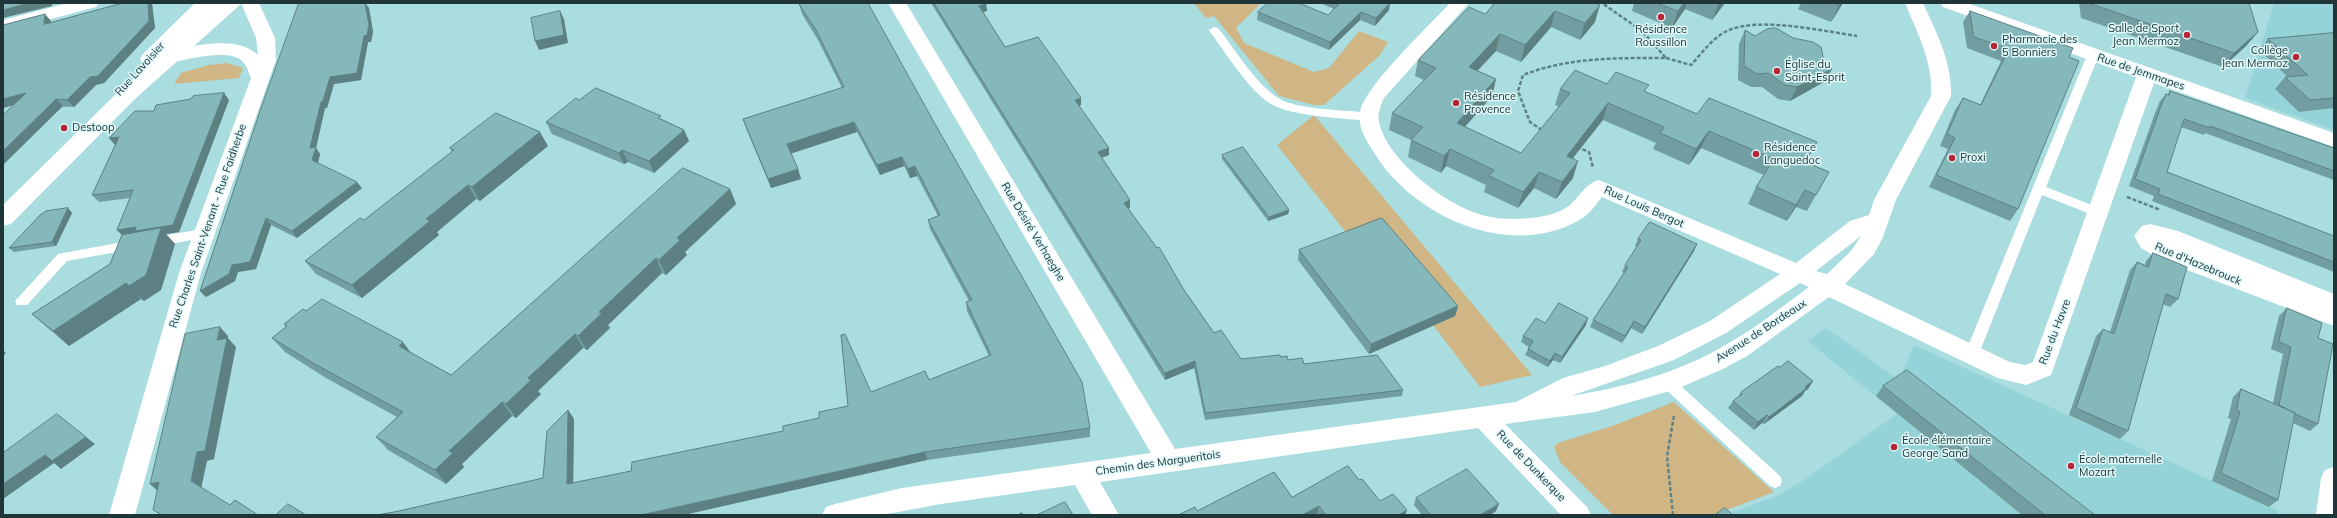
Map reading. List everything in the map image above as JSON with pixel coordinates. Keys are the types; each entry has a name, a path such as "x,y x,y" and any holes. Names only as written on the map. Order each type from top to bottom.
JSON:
{"street":[{"path":"3,26 90,3"},
{"name":"Rue Lavoisier","path":"159,62 205,3"},
{"name":"Rue Lavoisier","path":"3,218 198,21 219,3"},
{"name":"Rue Lavoisier","path":"159,62 233,3"},
{"name":"Rue Charles Saint-Venant - Rue Faidherbe","path":"122,515 171,334 203,234 267,60 269,48 250,3"},
{"name":"Rue Désiré Verhaeghe","path":"897,3 1169,461"},
{"name":"Rue Louis Bergot","path":"1460,3 1376,95 1370,108 1370,117 1374,136 1397,168 1442,207 1482,223 1530,225 1556,220 1574,212 1599,187 1797,274 1828,286"},
{"name":"Avenue de Bordeaux","path":"1483,417 1517,412 1557,410 1615,400 1674,387 1771,327 1845,272 1867,247 1885,201 1942,96 1943,80 1941,65 1914,3"},
{"name":"Rue de Jemmapes","path":"1949,3 2334,140"},
{"path":"159,62 216,50 240,51 250,54 255,60 259,67 260,78"},
{"name":"Rue du Havre","path":"1828,286 1971,356 2017,375 2033,374 2043,368 2147,74"},
{"name":"Avenue de Bordeaux","path":"1517,412 1571,385 1608,374 1666,353 1718,327 1797,274 1858,227 1877,220"},
{"name":"Rue d'Hazebrouck","path":"2334,303 2170,237 2150,232 2145,236 2149,242 2163,251 2334,318"},
{"name":"Chemin des Margueritois","path":"835,515 902,499 1483,417"},
{"name":"Rue de Dunkerque","path":"1483,417 1578,515"},
{"path":"1081,473 1106,515"},
{"path":"2328,515 2334,478"}],"lane":[{"path":"1214,30 1265,93 1276,102 1314,110 1370,117"},
{"path":"1971,356 2093,55"},
{"path":"2039,189 2098,212"},
{"path":"22,301 63,257 203,234"},
{"path":"1674,387 1776,481"}],"path":[{"path":"1602,3 1642,31 1666,58"},
{"path":"1549,134 1530,122 1518,91 1522,75 1542,66 1601,58 1666,58 1691,65 1713,42 1730,29 1764,24 1857,36"},
{"path":"1575,146 1589,152 1599,187"},
{"path":"2106,189 2158,210 2150,232"},
{"path":"1673,515 1667,456 1674,417 1674,387"}],"shaded area":[{"path":"1194,3 1261,3 1236,28 1244,43 1314,72 1329,68 1359,31 1388,42 1379,56 1324,105 1314,105 1279,96 1214,16 1206,18"},
{"name":"Collège Jean Mermoz","path":"2274,3 2334,3 2334,130 2245,98"},
{"path":"227,63 243,68 239,78 174,84 181,73 209,65"},
{"path":"1314,115 1532,375 1480,387 1433,325 1347,234 1277,145"},
{"name":"École maternelle Mozart","path":"1826,328 1899,380 1914,345 2278,511 2277,515 1725,515 1777,496 1804,480 1897,414 1808,341"},
{"path":"1674,402 1774,492 1714,515 1613,515 1560,462 1554,447 1558,443 1612,426"}],"building":[{"path":"3,3 29,3 3,10"},
{"path":"123,3 148,3 149,21 98,76 90,77 67,100 56,99 3,151 3,115 26,93 3,99 3,25 45,14 44,24"},
{"path":"299,3 365,3 369,25 367,35 364,36 357,73 330,77 323,101 321,102 310,148 316,147 312,160 357,182 292,231 266,218 250,262 232,265 229,274 200,291 260,111"},
{"path":"868,3 1082,382 1090,428 925,452 641,515 377,515 543,478 547,431 568,410 567,484 631,471 632,462 783,431 783,426 819,418 819,412 848,406 841,335 845,334 871,392 925,371 929,380 991,355 966,302 972,300 928,220 940,215 915,166 908,169 902,157 877,165 854,122 787,144 798,169 768,179 743,119 844,87 816,30 799,4"},
{"path":"934,3 986,3 979,6 1005,47 1038,37 1081,98 1075,100 1109,148 1098,152 1130,200 1124,203 1157,248 1159,247 1184,290 1214,333 1221,330 1241,359 1280,355 1281,357 1287,356 1288,360 1302,358 1304,364 1377,355 1403,390 1205,413 1195,361 1165,373"},
{"path":"1268,3 1299,3 1328,15 1340,3 1390,3 1376,18 1361,12 1330,42 1258,12"},
{"path":"1495,3 1595,3 1600,5 1585,23 1555,11 1525,45 1500,34 1469,67 1496,79 1457,123 1521,153 1570,93 1560,89 1575,70 1607,84 1616,72 1649,85 1644,91 1697,114 1709,98 1817,142 1805,162 1829,172 1816,195 1805,190 1796,205 1756,187 1774,159 1709,131 1696,149 1660,133 1664,127 1608,103 1567,156 1578,161 1562,182 1539,172 1523,192 1489,176 1494,170 1450,149 1444,156 1411,140 1423,127 1392,113 1436,68 1418,60 1469,7 1485,14"},
{"path":"1657,3 1684,3 1678,11"},
{"path":"2090,3 2249,3 2258,32 2234,53"},
{"path":"560,11 564,35 535,41 531,18"},
{"path":"1970,11 2073,48 2069,57 2079,61 2018,209 1936,175 1955,138 1947,134 1963,98 1981,105 2009,49 1974,37"},
{"path":"1776,28 1793,38 1813,42 1821,47 1824,61 1832,69 1797,87 1785,85 1768,73 1757,74 1744,66 1745,30 1755,36 1767,29"},
{"path":"2334,33 2334,98 2310,100 2285,77 2308,75 2268,39"},
{"path":"596,88 661,116 658,118 684,130 649,161 622,150 619,153 546,122 576,98 579,100"},
{"path":"2170,91 2334,148 2334,171 2210,126 2210,128 2184,119 2167,172 2334,236 2334,262 2158,194 2160,189 2135,179 2161,106 2166,94 2169,95"},
{"path":"224,93 173,225 135,231 136,227 117,230 133,190 92,195 119,137 109,138 135,111 154,111 156,105 191,99 193,96"},
{"path":"496,113 540,132 472,187 468,185 426,219 430,221 352,285 305,261 360,218 364,220 454,150 450,148"},
{"path":"1243,147 1289,210 1269,217 1222,155"},
{"path":"683,168 730,189 677,238 680,240 659,260 656,258 599,312 602,313 578,336 575,334 528,378 531,380 506,404 502,402 449,451 453,453 435,470 376,437 403,412 313,363 272,338 287,326 284,324 303,309 306,311 322,299 403,342 399,346 451,375"},
{"path":"68,208 52,242 9,248 40,215 46,211"},
{"path":"1382,218 1458,306 1371,344 1299,250"},
{"path":"1650,222 1697,244 1645,327 1634,321 1625,336 1593,320 1628,267 1625,265 1641,240 1638,239"},
{"path":"161,228 146,275 129,286 126,283 53,331 32,314 110,264 122,235"},
{"path":"2153,253 2187,267 2178,299 2166,294 2128,431 2076,408 2103,329 2114,334 2137,262 2148,267"},
{"path":"1559,303 1588,318 1562,357 1555,353 1550,361 1528,349 1533,341 1523,336 1536,318 1545,323"},
{"path":"2287,308 2322,323 2318,338 2333,344 2318,424 2279,405 2291,347 2279,342"},
{"path":"220,327 217,340 227,338 205,451 197,452 191,481 230,505 235,500 258,515 162,515 153,510 159,482 150,484 185,334"},
{"path":"1788,361 1813,381 1805,387 1807,388 1769,417 1767,415 1758,422 1733,401 1742,394 1741,392 1778,366 1780,367"},
{"path":"1907,370 2095,515 2045,515 1883,386"},
{"path":"2241,389 2295,413 2278,500 2221,473 2240,412 2237,410"},
{"path":"57,414 86,437 52,461 45,455 3,484 3,453"},
{"path":"1348,466 1359,480 1362,479 1380,501 1393,494 1407,510 1399,515 1326,515 1319,506 1302,515 1178,515 1195,507 1197,511 1274,472 1292,497"},
{"path":"1467,469 1499,504 1480,515 1431,515 1416,498"},
{"path":"1065,502 1073,515 1037,515"},
{"path":"288,504 306,515 276,515"},
{"path":"1725,508 1733,515 1715,515"}],"place":[{"name":"Résidence Roussillon","path":"1661,17"},
{"name":"Salle de Sport Jean Mermoz","path":"2187,35"},
{"name":"Pharmacie des 5 Bonniers","path":"1994,46"},
{"name":"Collège Jean Mermoz","path":"2296,57"},
{"name":"Église du Saint-Esprit","path":"1777,71"},
{"name":"Résidence Provence","path":"1456,103"},
{"name":"Destoop","path":"64,128"},
{"name":"Résidence Languedoc","path":"1756,154"},
{"name":"Proxi","path":"1952,158"},
{"name":"École élémentaire George Sand","path":"1894,447"},
{"name":"École maternelle Mozart","path":"2071,466"}]}
